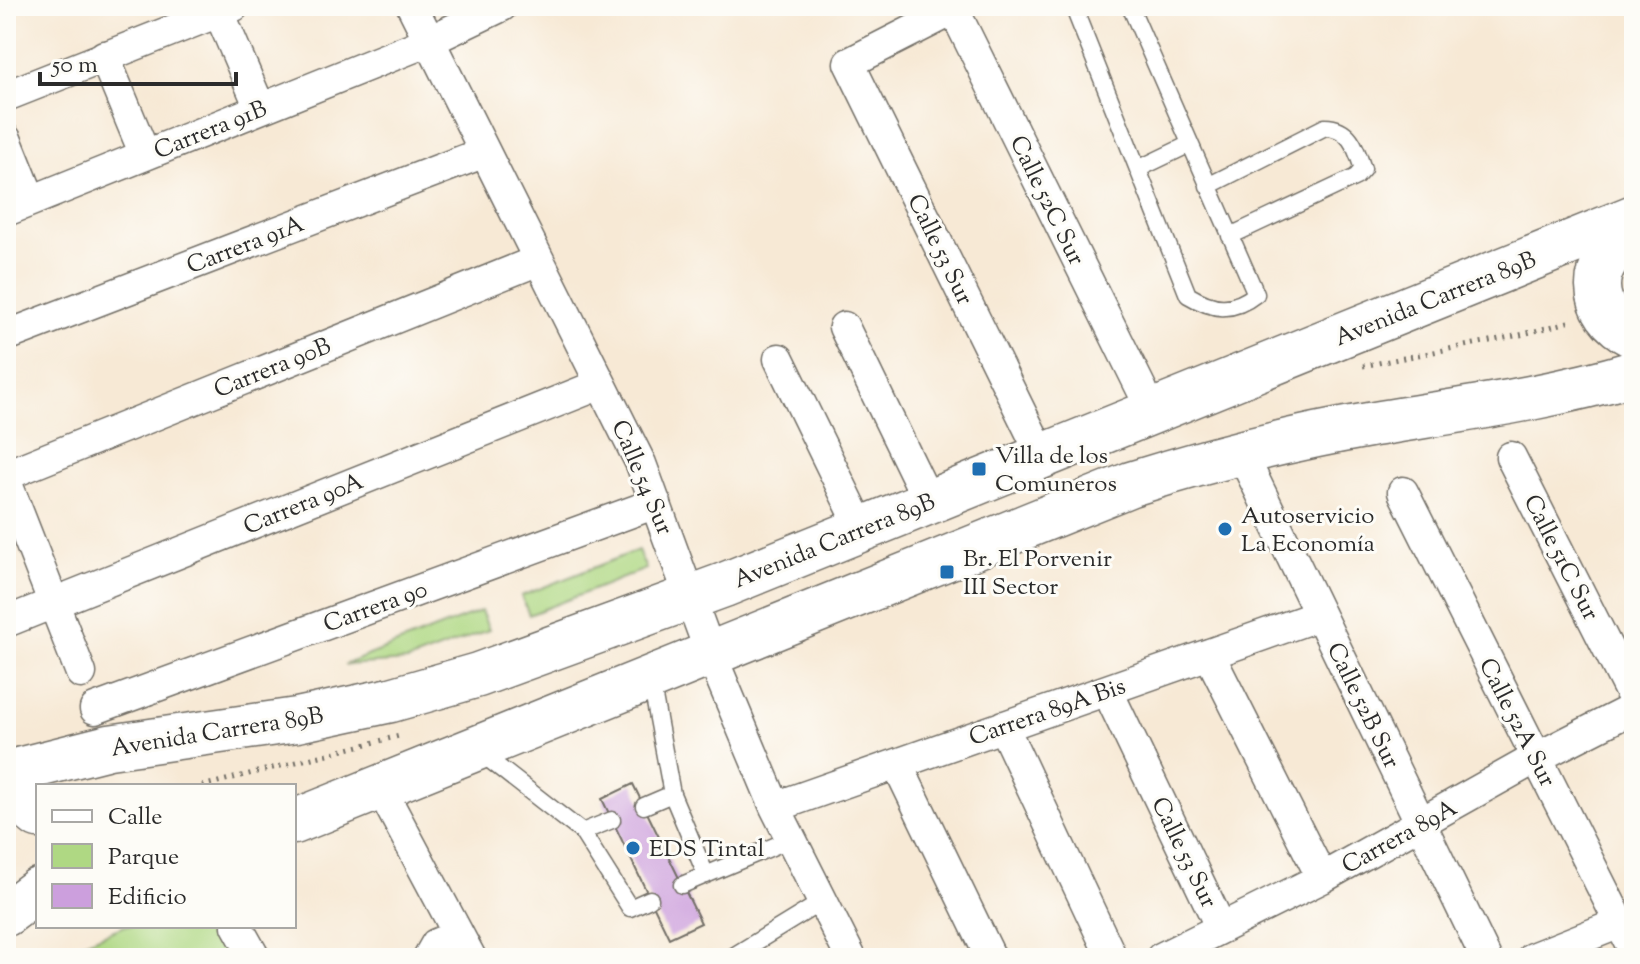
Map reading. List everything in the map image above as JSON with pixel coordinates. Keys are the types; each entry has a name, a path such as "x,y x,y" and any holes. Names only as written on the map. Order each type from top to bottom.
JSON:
{"main road":[{"name":"Avenida Carrera 89B","path":"6,773 109,747 297,720 391,700 478,675 692,597 1634,217"},
{"path":"1634,238 1613,250 1603,264 1597,294 1609,317 1634,336"},
{"path":"296,821 1067,507 1131,484 1241,452 1355,428 1547,395 1634,373"},
{"path":"6,802 28,808 36,814"},
{"path":"6,914 36,892"},
{"path":"6,940 36,928"}],"street":[{"name":"Calle 54 Sur","path":"412,6 601,384 656,503 710,652 775,807 851,958"},
{"name":"Carrera 91B","path":"18,206 429,41 502,6"},
{"name":"Calle 53 Sur","path":"958,8 849,63 1032,435"},
{"name":"Calle 52C Sur","path":"958,8 1142,390"},
{"path":"6,96 227,9 260,108"},
{"path":"104,56 145,155"},
{"path":"6,139 18,206"},
{"name":"Carrera 91A","path":"6,336 485,152"},
{"name":"Carrera 90B","path":"6,478 539,260"},
{"path":"844,327 929,502"},
{"path":"779,359 862,529"},
{"name":"Carrera 90A","path":"6,622 601,384"},
{"name":"Calle 52B Sur","path":"1241,452 1486,958"},
{"name":"Calle 51C Sur","path":"1511,457 1634,700"},
{"path":"6,478 81,673"},
{"name":"Calle 52A Sur","path":"1403,492 1634,951"},
{"name":"Carrera 90","path":"95,709 656,503"},
{"name":"Carrera 89A Bis","path":"775,807 1320,615"},
{"path":"1209,654 1322,878"},
{"name":"Calle 53 Sur","path":"1107,690 1221,928"},
{"name":"Carrera 89A","path":"1161,958 1322,878 1422,825 1536,758 1634,708"},
{"path":"1003,726 1112,958"},
{"path":"897,764 991,958"},
{"path":"391,808 464,946"},
{"path":"1532,958 1620,923"},
{"path":"238,928 255,958"},
{"path":"428,958 436,944 464,946"}],"lane":[{"path":"1073,6 1188,295 1207,307 1224,309 1243,304 1256,294 1130,6"},
{"path":"1208,186 1325,127 1337,127 1347,133 1361,162 1363,169 1356,177 1230,236"},
{"path":"1138,169 1190,144"},
{"path":"650,676 672,794 706,875"},
{"path":"474,748 582,832 630,908 650,899"},
{"path":"644,806 672,794"},
{"path":"582,832 612,820"},
{"path":"682,885 791,839"},
{"path":"730,958 823,901"}],"green space":[{"path":"638,550 646,569 529,615 521,596"},
{"path":"481,611 489,630 408,661 344,665"},
{"path":"119,928 226,928 245,953 236,958 46,958"}],"building":[{"path":"633,784 701,923 669,938 602,799"}],"place":[{"name":"Villa de los Comuneros","path":"979,469"},
{"name":"Autoservicio La Economía","path":"1225,529"},
{"name":"Br. El Porvenir III Sector","path":"947,572"},
{"name":"EDS Tintal","path":"633,848"}]}
